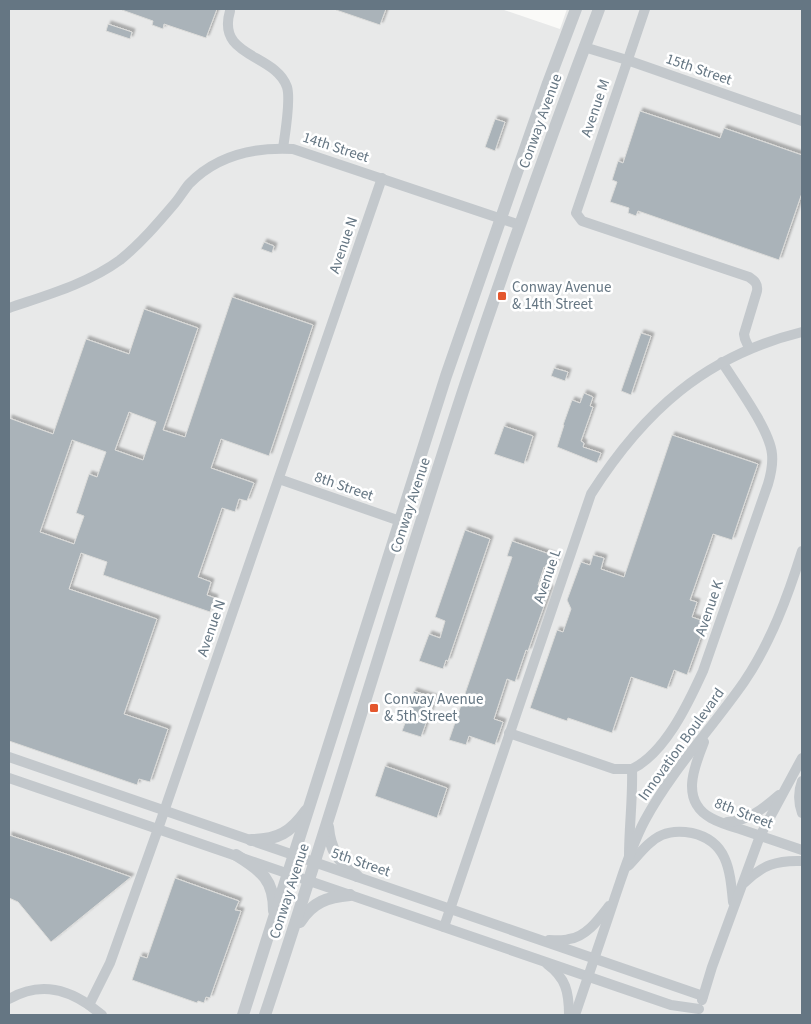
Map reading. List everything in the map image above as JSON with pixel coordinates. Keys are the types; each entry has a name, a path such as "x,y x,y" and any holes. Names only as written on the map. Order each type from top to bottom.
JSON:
{"street":[{"name":"Conway Avenue","path":"243,1015 274,923 446,376 500,218 576,9"},
{"name":"Conway Avenue","path":"265,1015 310,881 462,395 520,225 599,9"},
{"name":"Avenue M","path":"645,9 577,210 578,216 582,221 749,277 755,281 758,286 757,291 744,334 750,348"},
{"path":"230,12 226,24 229,36 254,58 277,71 287,88 283,148"},
{"name":"15th Street","path":"584,48 627,60 802,121"},
{"name":"14th Street","path":"9,308 83,282 119,260 138,245 189,185 208,169 230,156 251,150 283,148 315,155 520,225"},
{"name":"Avenue N","path":"89,1005 110,963 165,810 382,178"},
{"name":"Avenue L","path":"444,927 591,494 607,470 658,410 686,386 722,362 750,348 773,339 802,332"},
{"name":"Avenue K","path":"632,769 650,758 675,724 703,671 772,469 772,453 768,438 722,362"},
{"name":"8th Street","path":"279,480 400,521"},
{"name":"Innovation Boulevard","path":"575,1015 624,870 645,820 676,772 745,680 772,634 793,581 802,551"},
{"name":"8th Street","path":"709,730 695,764 692,788 694,802 702,812 721,823 802,850"},
{"path":"509,733 614,769 632,769 633,788 629,830 630,856"},
{"name":"5th Street","path":"9,757 704,996"},
{"path":"9,778 698,1012 741,885 760,836 802,758"},
{"path":"802,781 798,798 802,813"},
{"path":"721,823 736,822 753,816 784,790"},
{"path":"252,840 266,840 280,836 293,828 312,802"},
{"path":"328,822 332,849 338,859 357,876"},
{"path":"624,870 651,842 662,835 685,832 699,834 713,841 720,850 730,877 734,906"},
{"path":"236,856 261,873 270,884 273,893 274,923"},
{"path":"741,885 754,872 771,864 786,860 802,861"},
{"path":"291,937 302,918 312,907 322,900 350,895"},
{"path":"543,940 570,940 583,934 614,900"},
{"path":"542,960 554,969 562,980 569,995 569,1015"},
{"path":"9,999 36,988 58,990 81,1000 102,1015"}],"shaded area":[{"path":"9,9 501,9 560,29 567,9 802,9 802,1015 9,1015"}],"building":[{"path":"123,9 217,9 206,38 164,24 163,29 152,25 153,21"},
{"path":"336,9 386,9 380,25"},
{"path":"108,24 132,32 130,39 106,31"},
{"path":"640,111 720,138 724,128 802,155 802,193 779,260 638,211 636,216 628,213 629,208 610,202 617,182 612,180 618,161 623,163"},
{"path":"495,119 505,122 495,151 485,147"},
{"path":"264,242 274,246 272,253 261,249"},
{"path":"232,297 313,325 269,456 221,439 211,468 254,483 247,501 239,499 235,512 222,508 198,577 211,582 207,595 215,598 210,612 103,575 107,562 81,553 69,589 157,619 124,714 168,729 150,782 139,779 137,785 9,741 9,418 53,434 86,339 129,354 144,309 198,328 163,430 185,437","holes":["129,412 156,422 143,460 115,450","72,440 106,452 97,477 89,474 76,513 84,516 74,544 40,532"]},
{"path":"641,333 651,336 631,395 621,391"},
{"path":"554,368 568,372 565,381 551,376"},
{"path":"584,393 593,397 590,406 593,407 581,441 584,443 583,447 601,453 597,463 557,447 572,400 580,403"},
{"path":"504,426 533,436 524,464 494,454"},
{"path":"672,435 758,464 732,540 713,534 690,600 697,602 692,617 706,622 687,675 674,670 667,689 631,677 612,733 568,718 567,721 530,708 557,630 563,632 571,609 567,600 581,562 590,565 593,555 604,558 601,569 624,577"},
{"path":"465,530 490,539 448,661 446,660 443,669 419,661 429,634 440,638 445,621 435,617"},
{"path":"512,541 558,557 553,570 544,567 538,585 550,589 515,682 507,679 494,719 503,722 495,745 469,736 466,745 449,740 512,557 507,556"},
{"path":"414,691 435,698 421,737 402,731 411,707 408,706"},
{"path":"385,766 447,788 437,818 375,796"},
{"path":"9,835 131,877 51,942 18,902 9,898"},
{"path":"175,878 239,901 235,910 241,911 210,998 206,997 204,1003 198,1001 197,1003 132,980 140,956 147,958"}],"place":[{"name":"Conway Avenue & 14th Street","path":"502,296"},
{"name":"Conway Avenue & 5th Street","path":"374,708"}]}
